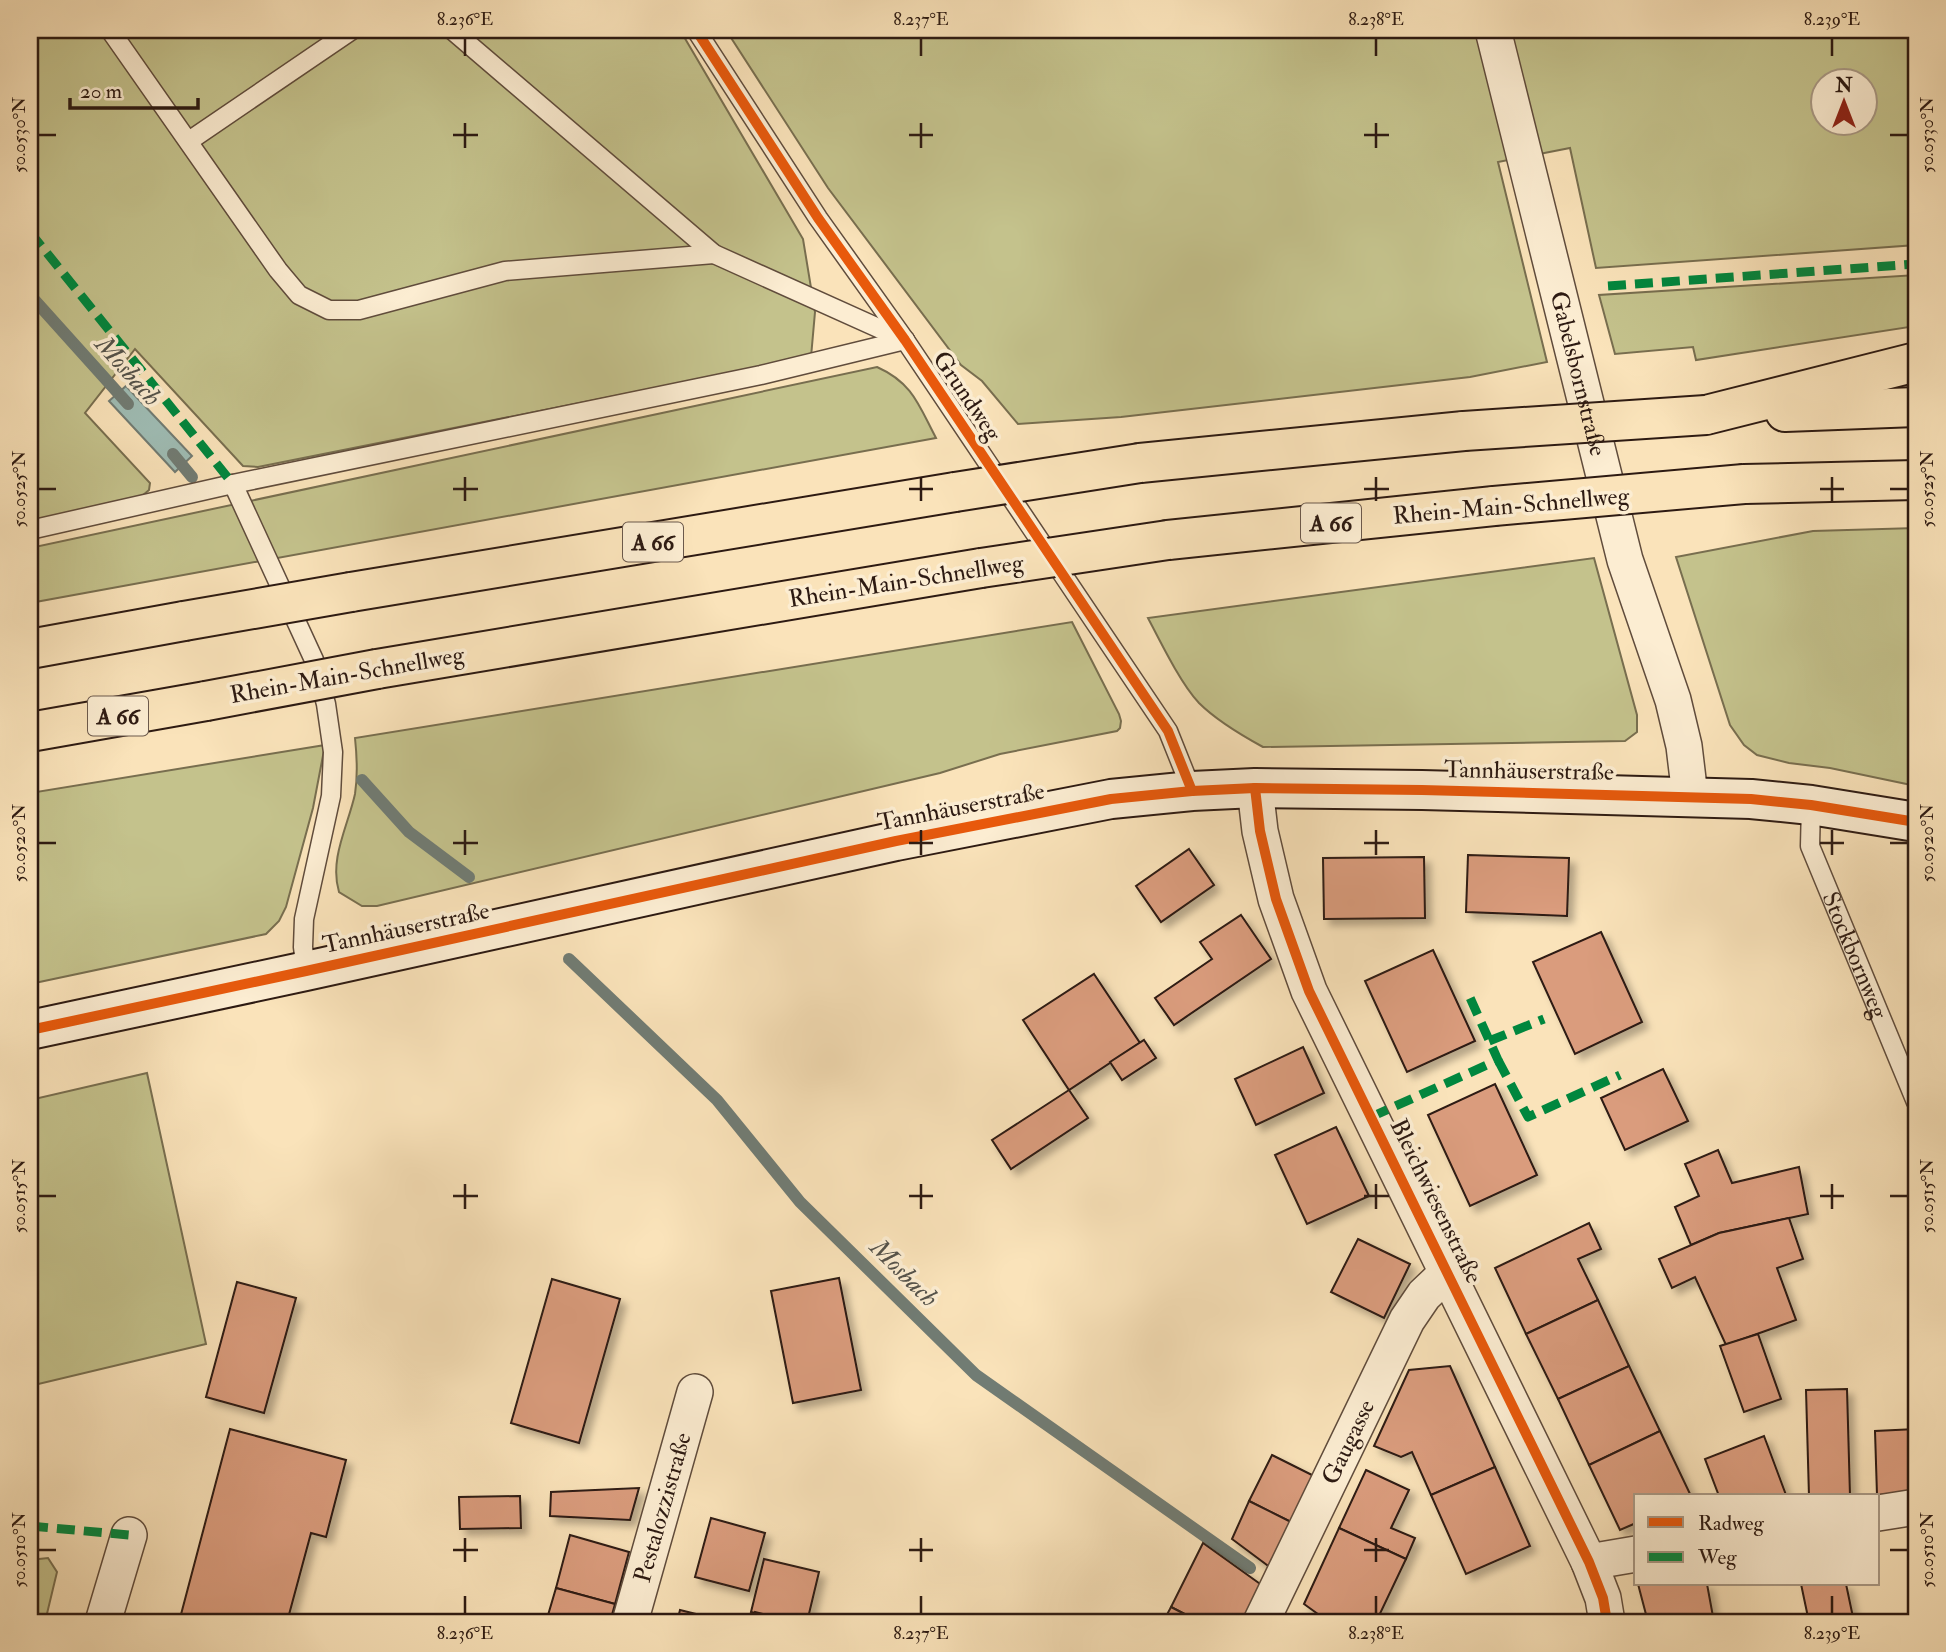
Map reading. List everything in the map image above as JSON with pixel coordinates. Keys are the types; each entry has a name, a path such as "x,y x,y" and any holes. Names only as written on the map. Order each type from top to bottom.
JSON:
{"highway":[{"path":"1706,415 1916,362"},
{"name":"A 66","path":"30,649 351,592 1140,463 1464,431 1706,415 1916,407"},
{"name":"Rhein-Main-Schnellweg","path":"30,732 377,669 981,568 1168,540 1494,506 1744,484 1916,480"}],"street":[{"name":"Gabelsbornstraße","path":"1493,30 1625,561 1673,700 1684,746 1690,796"},
{"name":"Tannhäuserstraße","path":"30,1030 896,841 1111,799 1255,788 1690,796 1811,804 1916,822"},
{"name":"Bleichwiesenstraße","path":"1255,788 1260,831 1276,899 1308,990 1589,1562 1603,1598 1607,1622"},
{"name":"Gaugasse","path":"1261,1622 1407,1320 1424,1296 1447,1273"},
{"name":"Pestalozzistraße","path":"630,1622 695,1392"},
{"path":"1880,1513 1916,1507"},
{"path":"103,1622 129,1535"},
{"path":"1589,1562 1634,1554"}],"lane":[{"path":"110,30 278,270 299,295 329,310 359,310 505,271 714,254"},
{"path":"189,141 352,30"},
{"path":"452,30 714,254 905,340"},
{"name":"Grundweg","path":"696,30 818,218 905,340 1168,731 1192,791"},
{"path":"30,530 233,484 773,372 905,340"},
{"path":"233,484 314,660 327,704 333,752 331,796 304,919 306,971"},
{"name":"Stockbornweg","path":"1811,804 1810,846 1916,1102"}],"shaded area":[{"path":"30,30 680,30 803,239 815,312 811,357 258,467 243,466 135,349 85,413 150,483 149,490 142,496 30,522"},
{"path":"726,30 1916,30 1916,245 1596,268 1570,148 1498,162 1547,362 1470,377 1121,417 1018,424 982,381 961,365 828,188"},
{"path":"1916,275 1916,326 1696,360 1693,347 1615,354 1599,295"},
{"path":"877,367 899,380 914,396 936,438 30,603 30,548"},
{"path":"1916,528 1916,786 1757,755 1744,745 1730,725 1676,557 1813,531"},
{"path":"1594,558 1637,715 1637,732 1625,741 1263,747 1221,722 1199,703 1178,674 1148,618"},
{"path":"1072,622 1119,714 1121,721 1117,731 1000,754 940,773 377,906 362,906 339,892 336,867 356,787 355,738"},
{"path":"325,745 313,808 286,907 279,921 266,934 30,984 30,793"},
{"path":"147,1073 206,1344 30,1386 30,1100"},
{"path":"48,1558 57,1572 45,1622 30,1622 30,1560"}],"water":[{"path":"126,386 192,456 175,472 109,401"}],"building":[{"path":"1189,849 1214,885 1161,922 1136,886"},
{"path":"1468,855 1569,858 1567,916 1466,912"},
{"path":"1424,857 1425,918 1324,919 1323,858"},
{"path":"1241,915 1271,959 1174,1025 1155,998 1212,959 1200,942"},
{"path":"1601,932 1642,1022 1575,1054 1533,962"},
{"path":"1433,950 1475,1041 1407,1072 1365,981"},
{"path":"1094,974 1140,1043 1069,1090 1023,1020"},
{"path":"1144,1040 1156,1058 1122,1080 1110,1062"},
{"path":"1303,1047 1324,1093 1256,1125 1235,1079"},
{"path":"1663,1069 1688,1121 1625,1150 1601,1098"},
{"path":"1495,1084 1537,1175 1470,1206 1428,1115"},
{"path":"1069,1090 1088,1118 1011,1169 992,1140"},
{"path":"1336,1127 1369,1196 1307,1224 1275,1155"},
{"path":"1718,1150 1732,1183 1799,1167 1808,1214 1719,1233 1691,1245 1675,1207 1699,1196 1685,1164"},
{"path":"1789,1218 1803,1259 1777,1268 1796,1320 1726,1345 1695,1277 1672,1288 1659,1259 1719,1233"},
{"path":"1589,1223 1601,1249 1578,1259 1598,1300 1526,1334 1495,1268"},
{"path":"1358,1239 1410,1264 1384,1318 1331,1292"},
{"path":"839,1278 861,1390 793,1403 771,1291"},
{"path":"552,1279 620,1299 579,1443 511,1423"},
{"path":"237,1282 296,1298 264,1413 206,1397"},
{"path":"1598,1300 1629,1366 1558,1399 1526,1334"},
{"path":"1758,1334 1781,1399 1744,1412 1720,1346"},
{"path":"1450,1366 1495,1467 1431,1495 1412,1452 1401,1457 1374,1446 1409,1370"},
{"path":"1629,1366 1660,1431 1589,1465 1558,1399"},
{"path":"1847,1389 1850,1494 1809,1494 1806,1390"},
{"path":"230,1429 346,1460 326,1537 311,1533 287,1622 179,1622"},
{"path":"1916,1429 1916,1493 1877,1494 1875,1431"},
{"path":"1660,1431 1690,1494 1634,1494 1634,1524 1620,1530 1589,1465"},
{"path":"1764,1436 1786,1494 1718,1494 1705,1459"},
{"path":"1272,1455 1316,1477 1293,1523 1249,1501"},
{"path":"1495,1467 1530,1546 1466,1574 1431,1495"},
{"path":"1366,1470 1409,1490 1391,1528 1415,1538 1406,1559 1339,1528"},
{"path":"639,1488 630,1520 550,1516 551,1492"},
{"path":"520,1496 521,1528 460,1529 459,1497"},
{"path":"1249,1501 1293,1523 1271,1568 1232,1539"},
{"path":"711,1518 765,1533 749,1591 695,1577"},
{"path":"1339,1528 1406,1559 1376,1622 1329,1622 1304,1604"},
{"path":"570,1535 629,1552 615,1604 556,1588"},
{"path":"1203,1543 1263,1586 1246,1622 1200,1622 1171,1607"},
{"path":"764,1559 819,1572 807,1622 794,1622 751,1612"},
{"path":"1639,1586 1707,1586 1714,1622 1648,1622"},
{"path":"1801,1586 1846,1586 1854,1622 1809,1622"},
{"path":"556,1588 615,1604 610,1622 546,1622"},
{"path":"1171,1607 1200,1622 1163,1622"},
{"path":"680,1610 728,1622 677,1622"},
{"path":"755,1612 794,1622 752,1622"}],"waterway":[{"name":"Mosbach","path":"30,295 128,404"},
{"name":"Mosbach","path":"173,454 192,477"},
{"name":"Mosbach","path":"362,780 409,832 469,877"},
{"name":"Mosbach","path":"569,959 717,1100 800,1202 976,1375 1250,1568"}],"marked path":[{"path":"30,232 233,484"},
{"path":"1608,286 1916,264"},
{"path":"1371,1117 1498,1060 1467,991"},
{"path":"1489,1041 1544,1019"},
{"path":"1498,1060 1528,1117 1620,1075"},
{"path":"30,1526 129,1535"}],"cycle path":[{"path":"696,30 818,218 905,340 1168,731 1192,791"},
{"path":"1255,788 1260,831 1276,899 1309,991 1589,1562 1603,1598 1607,1622"},
{"path":"30,1030 896,841 1111,799 1255,788 1751,799 1811,805 1916,822"}]}
